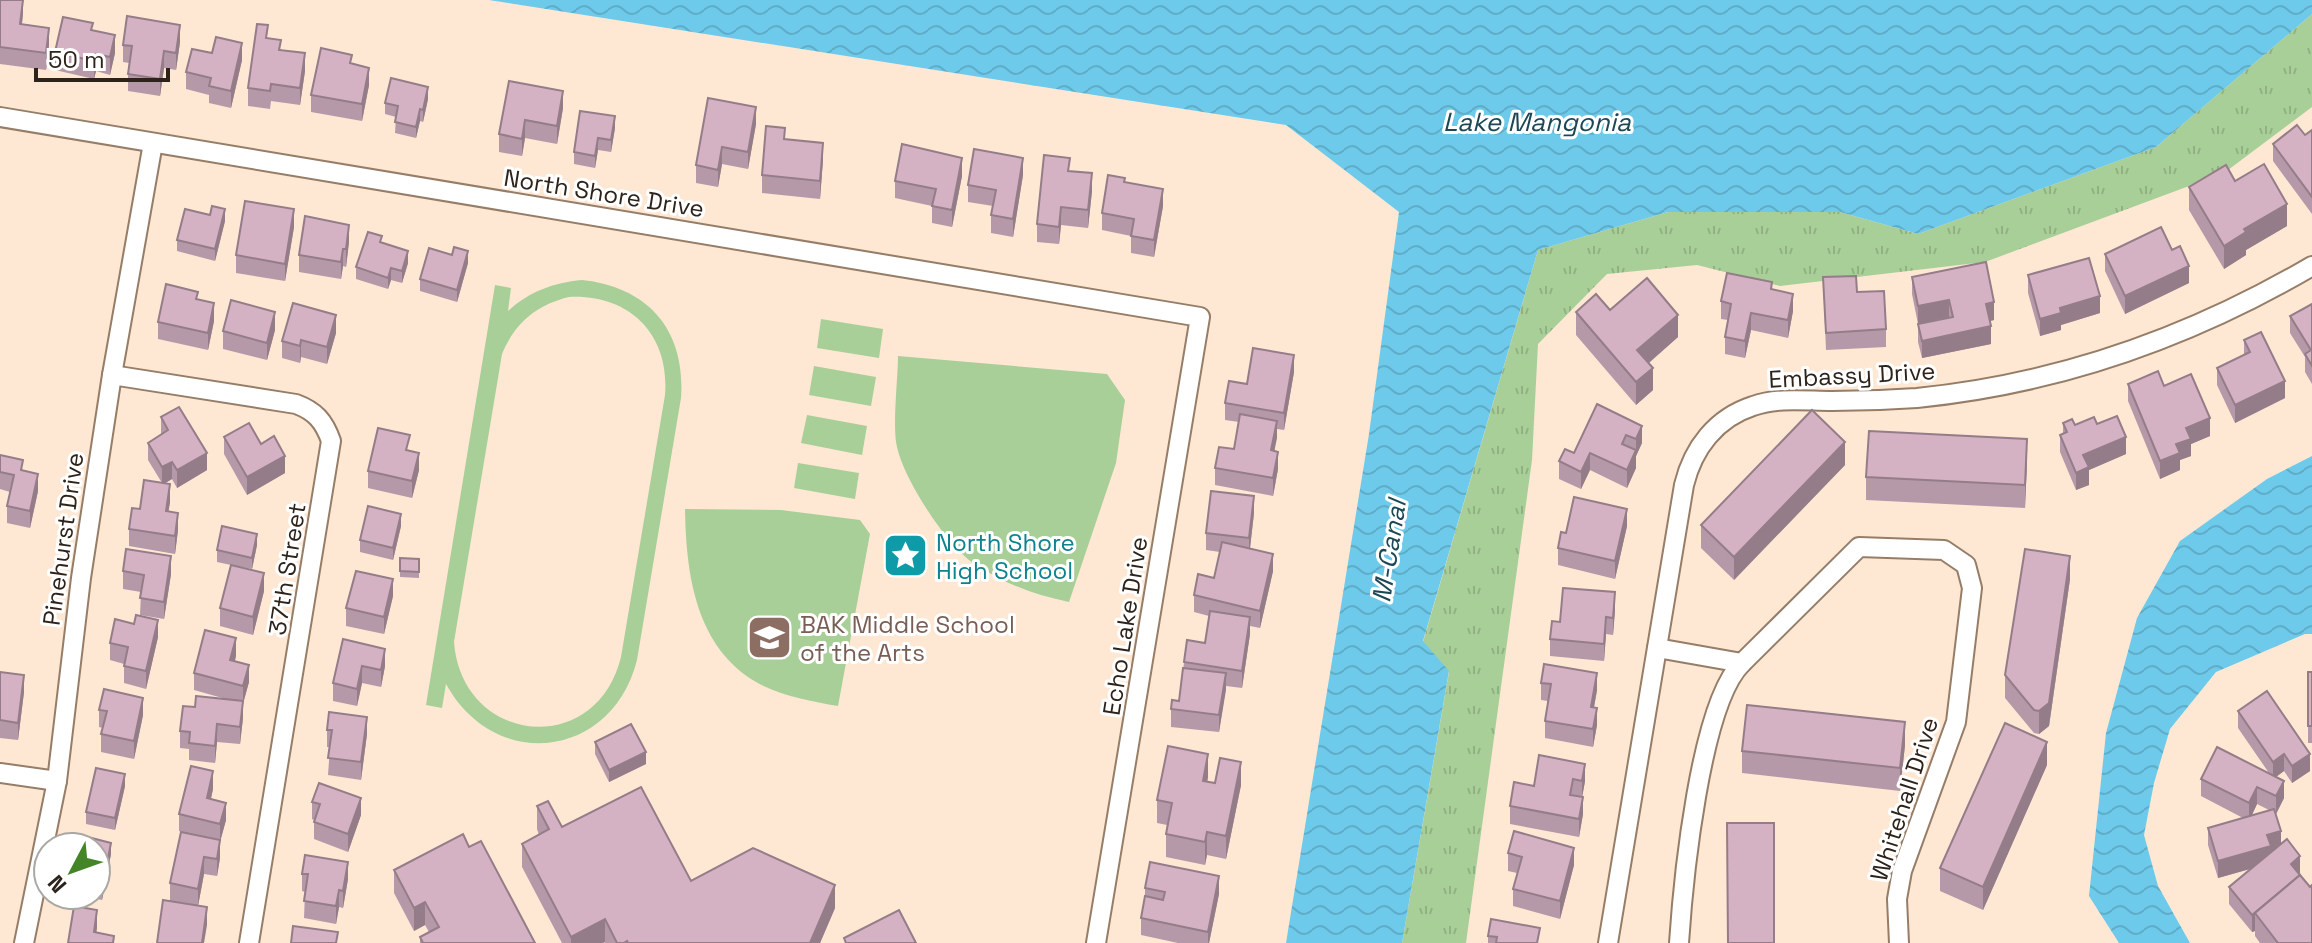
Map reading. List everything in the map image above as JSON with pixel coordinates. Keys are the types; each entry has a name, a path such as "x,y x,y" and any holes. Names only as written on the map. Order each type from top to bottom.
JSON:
{"street":[{"name":"North Shore Drive","path":"0,117 1200,317"},
{"name":"Pinehurst Drive","path":"24,943 57,781 81,578 112,375 153,143"},
{"name":"Embassy Drive","path":"1608,943 1687,472 1706,438 1728,418 1766,402 1914,398 1975,391 2080,368 2210,321 2312,266"},
{"name":"Echo Lake Drive","path":"1096,943 1200,317"},
{"name":"37th Street","path":"112,375 296,404 319,417 331,441 249,943"},
{"name":"Whitehall Drive","path":"1679,943 1684,876 1705,753 1731,674 1859,547 1944,550 1966,565 1972,588 1956,722 1902,871 1897,899 1899,943"},
{"path":"1657,648 1742,663"},
{"path":"0,773 57,781"}],"green space":[{"path":"2312,14 2312,107 2224,173 1985,262 1780,286 1697,265 1607,274 1538,344 1532,460 1466,943 1402,943 1449,672 1423,642 1538,250 1668,212 1840,212 1918,234 2156,147"},
{"path":"571,281 606,284 626,292 658,316 670,333 677,352 681,398 637,660 624,693 604,718 578,735 550,742 521,742 493,732 467,713 446,684 442,708 426,705 495,285 511,288 508,311 533,293","holes":["569,297 591,298 628,311 642,322 661,354 665,395 621,657 607,690 585,712 559,724 531,726 504,719 480,702 462,676 454,642 502,354 520,324 537,310"]},
{"path":"821,319 883,329 879,358 817,348"},
{"path":"898,356 1107,374 1125,400 1116,463 1069,602 1043,596 996,577 962,554 939,527 908,476 897,447"},
{"path":"814,366 876,377 871,406 809,395"},
{"path":"807,415 867,426 862,455 801,443"},
{"path":"798,463 859,473 855,499 794,488"},
{"path":"685,509 781,510 860,520 870,534 838,706 793,697 761,685 732,664 717,645 705,625 691,580"}],"water":[{"name":"Lake Mangonia","path":"489,0 2312,0 2312,14 2156,147 1918,234 1840,212 1668,212 1538,250 1423,641 1449,671 1402,943 1286,943 1369,434 1399,212 1286,125"},
{"path":"2312,456 2312,634 2305,634 2216,672 2170,729 2154,783 2144,835 2158,886 2190,943 2119,943 2089,896 2106,733 2137,618 2180,541 2267,479"}],"building":[{"path":"0,0 23,0 20,24 49,28 46,53 0,47"},
{"path":"127,16 180,25 176,53 164,51 160,79 128,74 132,46 123,45"},
{"path":"63,17 93,23 91,30 115,35 110,57 96,54 94,61 55,52"},
{"path":"257,24 268,25 266,38 281,40 279,50 305,53 300,88 271,84 270,91 248,88"},
{"path":"216,37 242,43 231,91 209,86 211,78 186,72 192,49 212,53"},
{"path":"321,48 352,55 350,63 369,68 362,104 311,95"},
{"path":"391,78 428,87 416,127 395,122 398,106 385,103"},
{"path":"509,81 563,91 557,126 525,120 522,139 499,134"},
{"path":"708,98 756,107 748,152 722,147 718,170 696,165"},
{"path":"580,111 615,116 611,140 598,138 595,156 574,152"},
{"path":"2297,125 2305,135 2312,130 2312,197 2273,144"},
{"path":"766,126 785,128 784,139 823,143 820,181 762,175"},
{"path":"902,144 962,158 952,210 932,206 936,189 895,181"},
{"path":"974,149 1023,158 1013,219 991,215 996,190 968,185"},
{"path":"1044,155 1070,158 1068,171 1092,173 1088,210 1061,207 1059,227 1037,224"},
{"path":"2264,164 2287,204 2244,229 2246,232 2224,246 2189,187 2226,165 2235,181"},
{"path":"1108,175 1125,178 1124,182 1163,189 1154,240 1131,236 1134,219 1102,213"},
{"path":"245,201 294,209 285,264 236,255"},
{"path":"212,206 225,209 215,249 177,240 185,209 210,215"},
{"path":"305,216 349,225 341,262 299,255"},
{"path":"2161,227 2172,250 2180,246 2189,266 2125,296 2105,254"},
{"path":"368,232 382,236 380,242 408,251 402,271 391,268 388,278 356,267"},
{"path":"454,247 468,251 457,290 420,279 429,248 452,255"},
{"path":"2089,258 2100,296 2060,308 2061,313 2040,319 2028,275"},
{"path":"1986,262 1994,302 1986,304 1991,326 1922,341 1918,324 1953,317 1949,300 1918,306 1912,277"},
{"path":"1727,273 1772,282 1771,289 1793,294 1788,320 1751,313 1745,341 1725,337 1731,304 1721,301"},
{"path":"1856,276 1857,292 1884,291 1886,329 1826,333 1823,277"},
{"path":"1647,278 1678,315 1637,350 1653,368 1636,382 1576,312 1596,294 1610,310"},
{"path":"166,284 198,292 196,299 214,303 208,333 158,322"},
{"path":"231,300 275,312 267,343 223,331"},
{"path":"293,303 336,315 327,347 301,340 300,346 282,341"},
{"path":"2312,304 2312,366 2305,354 2311,350 2290,316"},
{"path":"2261,332 2285,381 2235,405 2217,368 2250,352 2244,340"},
{"path":"1253,348 1294,355 1284,413 1225,403 1229,381 1247,384"},
{"path":"2158,371 2164,386 2191,374 2210,418 2186,428 2191,439 2176,444 2180,453 2160,461 2128,384"},
{"path":"1597,404 1642,426 1636,439 1626,435 1622,444 1636,450 1627,470 1590,453 1581,472 1559,461 1565,449 1574,453"},
{"path":"179,407 207,453 177,470 172,462 162,467 148,443 168,430 161,417"},
{"path":"1812,410 1845,442 1734,557 1701,525"},
{"path":"1240,414 1277,421 1271,450 1278,452 1273,478 1215,468 1219,447 1234,449"},
{"path":"2117,416 2126,437 2083,455 2089,467 2076,473 2060,435 2067,432 2063,423 2072,419 2075,425 2094,417 2097,424"},
{"path":"249,423 261,444 274,436 285,456 247,477 224,437"},
{"path":"378,428 410,435 406,450 419,453 412,481 368,471"},
{"path":"1869,431 2027,439 2025,485 1866,477"},
{"path":"0,455 23,460 21,470 38,474 30,511 7,506 14,475 0,472"},
{"path":"144,480 170,484 166,511 178,513 175,536 129,529 132,508 140,509"},
{"path":"1211,491 1254,496 1249,538 1206,533"},
{"path":"1574,497 1627,509 1615,561 1558,548 1561,532 1566,533"},
{"path":"368,506 401,514 393,548 360,540"},
{"path":"222,526 257,534 252,558 217,550"},
{"path":"1222,542 1273,554 1260,611 1194,595 1198,574 1214,578"},
{"path":"126,549 171,556 164,602 140,598 144,575 123,571"},
{"path":"2025,549 2070,556 2049,703 2039,711 2034,710 2005,675"},
{"path":"400,558 419,559 419,572 400,571"},
{"path":"231,565 264,573 253,617 220,608"},
{"path":"356,571 393,579 384,617 346,608"},
{"path":"1563,588 1615,592 1613,618 1606,617 1604,644 1550,639 1552,621 1560,622"},
{"path":"1210,611 1250,617 1242,671 1184,662 1187,640 1205,643"},
{"path":"136,615 158,620 146,671 124,666 128,647 110,643 115,619 134,624"},
{"path":"205,630 236,638 230,660 249,665 243,686 194,673"},
{"path":"343,639 385,649 381,670 362,666 357,689 333,683"},
{"path":"1544,664 1597,673 1591,707 1597,708 1593,729 1545,721 1551,684 1541,683"},
{"path":"1183,668 1226,673 1219,715 1171,709 1172,700 1179,701"},
{"path":"0,672 24,675 18,723 0,720"},
{"path":"2308,672 2312,672 2312,726 2308,726"},
{"path":"104,689 143,698 134,741 101,734 107,711 99,710"},
{"path":"2267,691 2310,754 2292,766 2284,754 2273,762 2238,711"},
{"path":"196,696 243,701 240,727 217,724 215,746 189,743 190,732 180,731 183,706 195,707"},
{"path":"1747,705 1905,722 1900,768 1742,751"},
{"path":"329,712 367,717 361,762 328,758 332,730 327,730"},
{"path":"2005,723 2047,742 1983,887 1940,868"},
{"path":"631,724 646,752 609,770 595,742"},
{"path":"1168,746 1208,754 1203,781 1215,783 1220,758 1241,762 1226,836 1207,832 1205,842 1166,834 1172,803 1157,800"},
{"path":"2217,747 2284,781 2276,796 2257,787 2249,803 2201,779"},
{"path":"1539,755 1585,764 1582,781 1573,779 1570,795 1583,797 1579,819 1510,806 1514,782 1534,786"},
{"path":"191,766 213,771 207,798 226,803 220,824 179,814"},
{"path":"96,768 125,774 115,818 86,812"},
{"path":"319,783 361,798 348,834 314,822 320,804 312,802"},
{"path":"641,787 691,881 753,848 835,885 810,943 617,943 605,919 571,937 522,844 549,829 537,806 548,801 562,827"},
{"path":"2274,809 2281,831 2267,835 2271,846 2218,861 2208,828"},
{"path":"1727,823 1774,823 1774,943 1728,943"},
{"path":"1514,831 1574,848 1560,901 1513,889 1522,857 1508,853"},
{"path":"181,832 220,840 217,859 204,857 198,889 170,883"},
{"path":"463,834 469,847 481,841 535,943 423,943 420,937 439,927 425,902 414,908 394,870"},
{"path":"2287,839 2300,856 2291,864 2300,875 2252,915 2229,887"},
{"path":"305,855 348,862 343,891 339,890 336,906 304,901 308,874 302,874"},
{"path":"1150,862 1219,876 1208,932 1141,918 1145,896 1163,900 1165,892 1145,888"},
{"path":"2300,875 2310,887 2312,885 2312,943 2278,943 2255,913"},
{"path":"163,900 207,907 202,943 157,943"},
{"path":"899,910 916,943 846,943 844,938"},
{"path":"73,911 97,911 94,932 114,936 113,943 68,943"},
{"path":"1491,919 1540,928 1537,943 1496,943 1497,937 1488,936"},
{"path":"293,926 338,932 336,943 291,943"}],"place":[{"name":"North Shore High School","path":"905,556"},
{"name":"BAK Middle School of the Arts","path":"769,638"}],"water label":[{"name":"M-Canal","path":"1389,551"}]}
